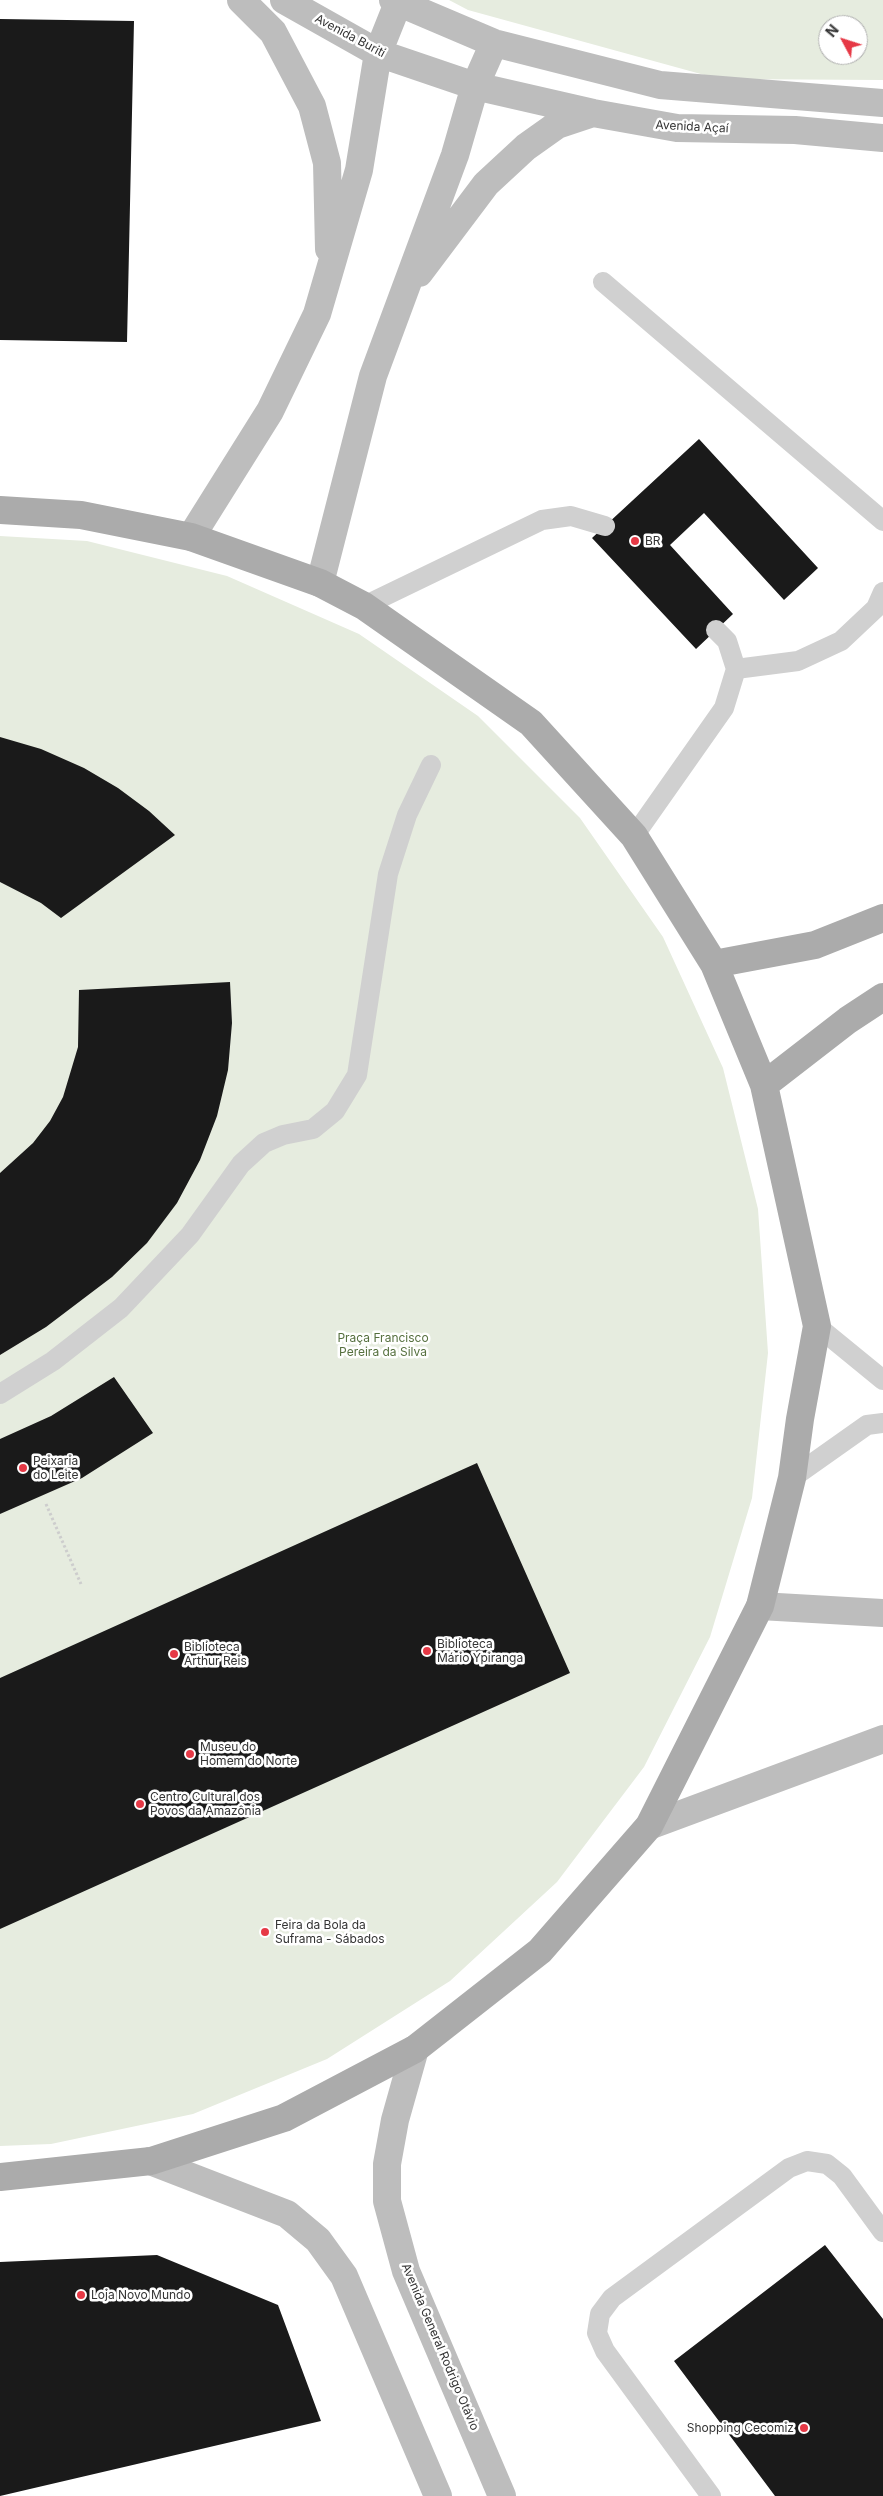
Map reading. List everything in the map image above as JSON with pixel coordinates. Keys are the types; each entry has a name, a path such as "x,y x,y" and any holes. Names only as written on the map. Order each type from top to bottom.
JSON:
{"main road":[{"path":"0,510 81,515 191,537 320,584 364,606 531,723 634,836 714,964 764,1085 817,1326 800,1419 792,1478 760,1606 648,1826 540,1951 415,2049 284,2118 150,2161 0,2177"},
{"path":"714,964 815,945 883,918"},
{"path":"764,1085 848,1020 883,997"}],"street":[{"path":"241,0 273,32 312,106 327,163 330,275"},
{"name":"Avenida Buriti","path":"284,0 378,54 475,86"},
{"path":"191,537 270,411 317,314 330,275 359,170 378,54 396,1 494,43 677,88 883,104"},
{"path":"320,584 374,376 455,155 475,86 494,43"},
{"name":"Avenida Açaí","path":"475,86 593,113 677,128 795,130 883,138"},
{"path":"402,297 486,184 526,148 557,125 593,113"},
{"path":"760,1606 883,1613"},
{"path":"648,1826 883,1739"},
{"name":"Avenida General Rodrigo Otávio","path":"415,2049 395,2120 387,2164 387,2201 406,2271 502,2496"},
{"path":"150,2161 287,2214 318,2240 344,2276 438,2496"}],"lane":[{"path":"603,282 883,521"},
{"path":"364,606 542,520 571,516 605,526"},
{"path":"736,669 798,661 841,641 876,608 883,592"},
{"path":"634,836 724,708 736,669 727,641 716,630"},
{"path":"0,1394 53,1360 121,1308 190,1235 241,1164 264,1143 283,1135 314,1129 335,1111 357,1074 388,874 407,815 431,765"},
{"path":"817,1326 883,1380"},
{"path":"792,1478 867,1425 883,1423"},
{"path":"711,2496 605,2351 597,2333 600,2314 612,2298 789,2168 807,2161 827,2164 842,2176 883,2232"}],"path":[{"path":"46,1504 81,1584"}],"green space":[{"path":"449,0 883,0 883,80 719,79 468,10"},
{"name":"Praça Francisco Pereira da Silva","path":"0,536 87,541 227,576 359,634 478,716 580,818 663,937 723,1068 758,1209 768,1353 752,1498 710,1637 644,1767 557,1882 450,1981 327,2059 193,2114 51,2144 0,2146"}],"building":[{"path":"0,19 134,21 127,342 0,340"},
{"name":"BR","path":"699,439 818,568 784,600 704,513 670,545 733,614 696,649 592,538"},
{"path":"0,737 41,749 84,768 118,788 149,811 175,835 61,918 41,903 0,882"},
{"path":"230,982 232,1023 228,1070 217,1116 200,1160 177,1203 147,1243 112,1277 46,1327 0,1355 0,1173 33,1143 50,1121 63,1097 78,1047 79,990"},
{"path":"114,1377 153,1433 82,1478 0,1514 0,1439 51,1416"},
{"name":"Centro Cultural dos Povos da Amazônia","path":"477,1463 570,1673 0,1929 0,1678"},
{"name":"Shopping Cecomiz","path":"825,2245 883,2319 883,2496 775,2496 674,2361"},
{"path":"157,2255 278,2305 321,2421 0,2496 0,2262"}],"place":[{"name":"BR","path":"635,541"},
{"name":"Peixaria do Leite","path":"23,1468"},
{"name":"Biblioteca Mário Ypiranga","path":"427,1651"},
{"name":"Biblioteca Arthur Reis","path":"174,1654"},
{"name":"Museu do Homem do Norte","path":"190,1754"},
{"name":"Centro Cultural dos Povos da Amazônia","path":"140,1804"},
{"name":"Feira da Bola da Suframa - Sábados","path":"265,1932"},
{"name":"Loja Novo Mundo","path":"81,2295"},
{"name":"Shopping Cecomiz","path":"804,2428"}]}
